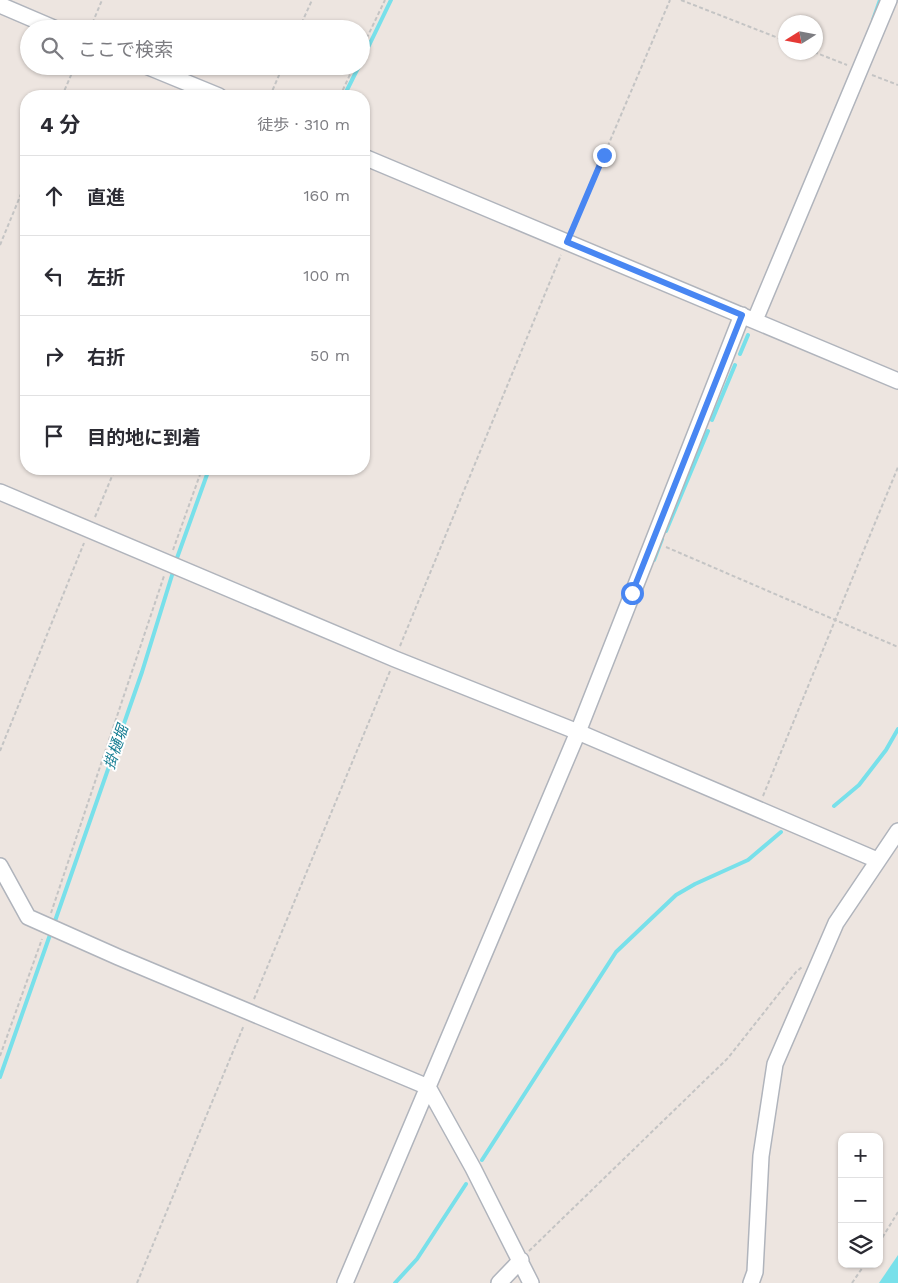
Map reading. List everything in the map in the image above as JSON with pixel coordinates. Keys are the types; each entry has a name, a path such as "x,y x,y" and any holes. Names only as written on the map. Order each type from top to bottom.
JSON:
{"street":[{"path":"345,1283 578,732 653,541 749,318 860,71 888,0"},
{"path":"0,4 36,20"},
{"path":"168,75 204,90"},
{"path":"370,160 898,381"},
{"path":"0,492 395,659 578,732 877,860"},
{"path":"752,1283 755,1272 761,1156 774,1064 836,923 898,831"},
{"path":"0,866 28,917 428,1087 473,1168 532,1283"},
{"path":"499,1283 520,1260"}],"path":[{"path":"94,20 102,0"},
{"path":"303,20 312,0"},
{"path":"370,31 385,0"},
{"path":"137,1283 567,242 670,0"},
{"path":"680,0 778,38"},
{"path":"823,56 898,85"},
{"path":"65,90 71,75"},
{"path":"273,90 279,75"},
{"path":"343,90 350,75"},
{"path":"0,245 20,197"},
{"path":"758,809 898,467"},
{"path":"0,751 112,475"},
{"path":"0,1056 50,927 173,564 200,475"},
{"path":"653,541 898,647"},
{"path":"520,1260 728,1058 796,972 803,966"},
{"path":"883,1236 898,1212"},
{"path":"852,1283 862,1268"}],"water":[{"path":"898,1255 898,1283 879,1283"}],"waterway":[{"name":"掛樋堀","path":"370,43 391,0"},
{"path":"873,20 880,0"},
{"name":"掛樋堀","path":"347,90 354,75"},
{"path":"740,354 748,335"},
{"path":"712,420 735,365"},
{"path":"666,531 708,431"},
{"name":"掛樋堀","path":"177,558 207,475"},
{"path":"654,560 662,539"},
{"name":"掛樋堀","path":"55,921 142,672 173,572"},
{"path":"834,806 859,785 886,750 898,729"},
{"path":"482,1160 616,952 676,895 695,884 748,860 781,832"},
{"name":"掛樋堀","path":"0,1077 51,932"},
{"path":"395,1283 417,1259 466,1184"}],"route":[{"path":"604,155 567,242 742,315 632,593"}]}
